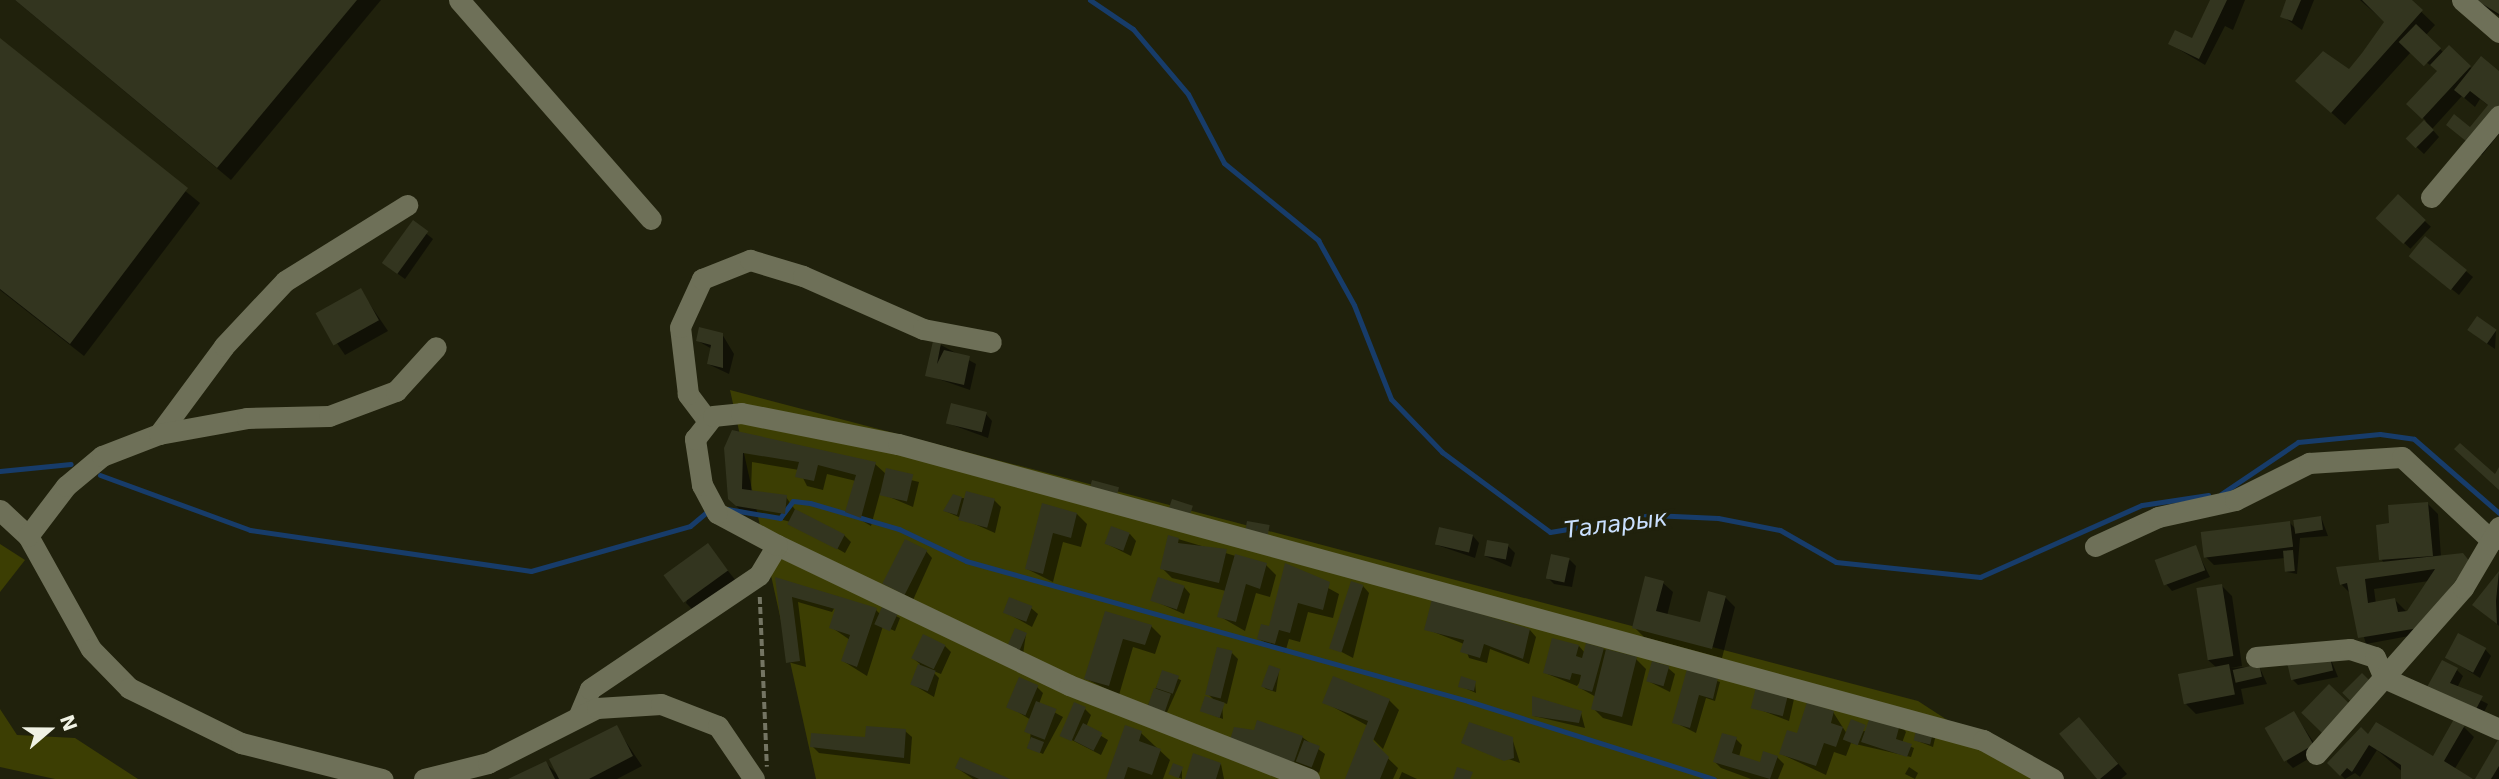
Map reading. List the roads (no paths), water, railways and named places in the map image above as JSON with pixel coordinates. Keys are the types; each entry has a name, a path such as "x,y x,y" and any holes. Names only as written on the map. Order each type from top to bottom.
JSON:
{"street":[{"path":"459,0 651,219"},
{"path":"2462,0 2499,32"},
{"path":"2431,197 2499,116"},
{"path":"159,434 224,346 285,281 407,205"},
{"path":"708,421 688,394 680,327 702,279 750,260 803,276 923,329 991,342"},
{"path":"28,536 66,486 102,456 159,434 247,418 329,415 396,391 436,347"},
{"path":"1309,779 1069,685 777,545 713,507 695,439 708,421 741,413 898,444 1983,740 2053,779"},
{"path":"2095,547 2158,517 2235,500 2309,463 2402,457 2495,534 2463,588 2316,754"},
{"path":"0,510 28,536 91,649 129,688 241,743 382,779"},
{"path":"579,715 590,689 759,575 777,545"},
{"path":"2256,657 2350,649 2375,657 2384,678 2499,729"},
{"path":"425,779 488,762 579,715 626,705 685,710 718,726 754,779"}],"waterway":[{"name":"Таларык","path":"1090,0 1133,29 1188,94 1224,163 1318,240 1354,305 1391,399 1442,452 1550,532 1652,515 1718,518 1780,530 1836,562 1980,577 2142,505 2208,495"},
{"name":"Таларык","path":"2221,494 2298,442 2380,434 2414,439 2499,513"},
{"path":"0,471 71,464"},
{"path":"100,475 250,530 531,571 690,526 708,511"},
{"path":"727,509 780,518 793,501 810,503 899,529 966,561 1468,701 1714,779"}]}
